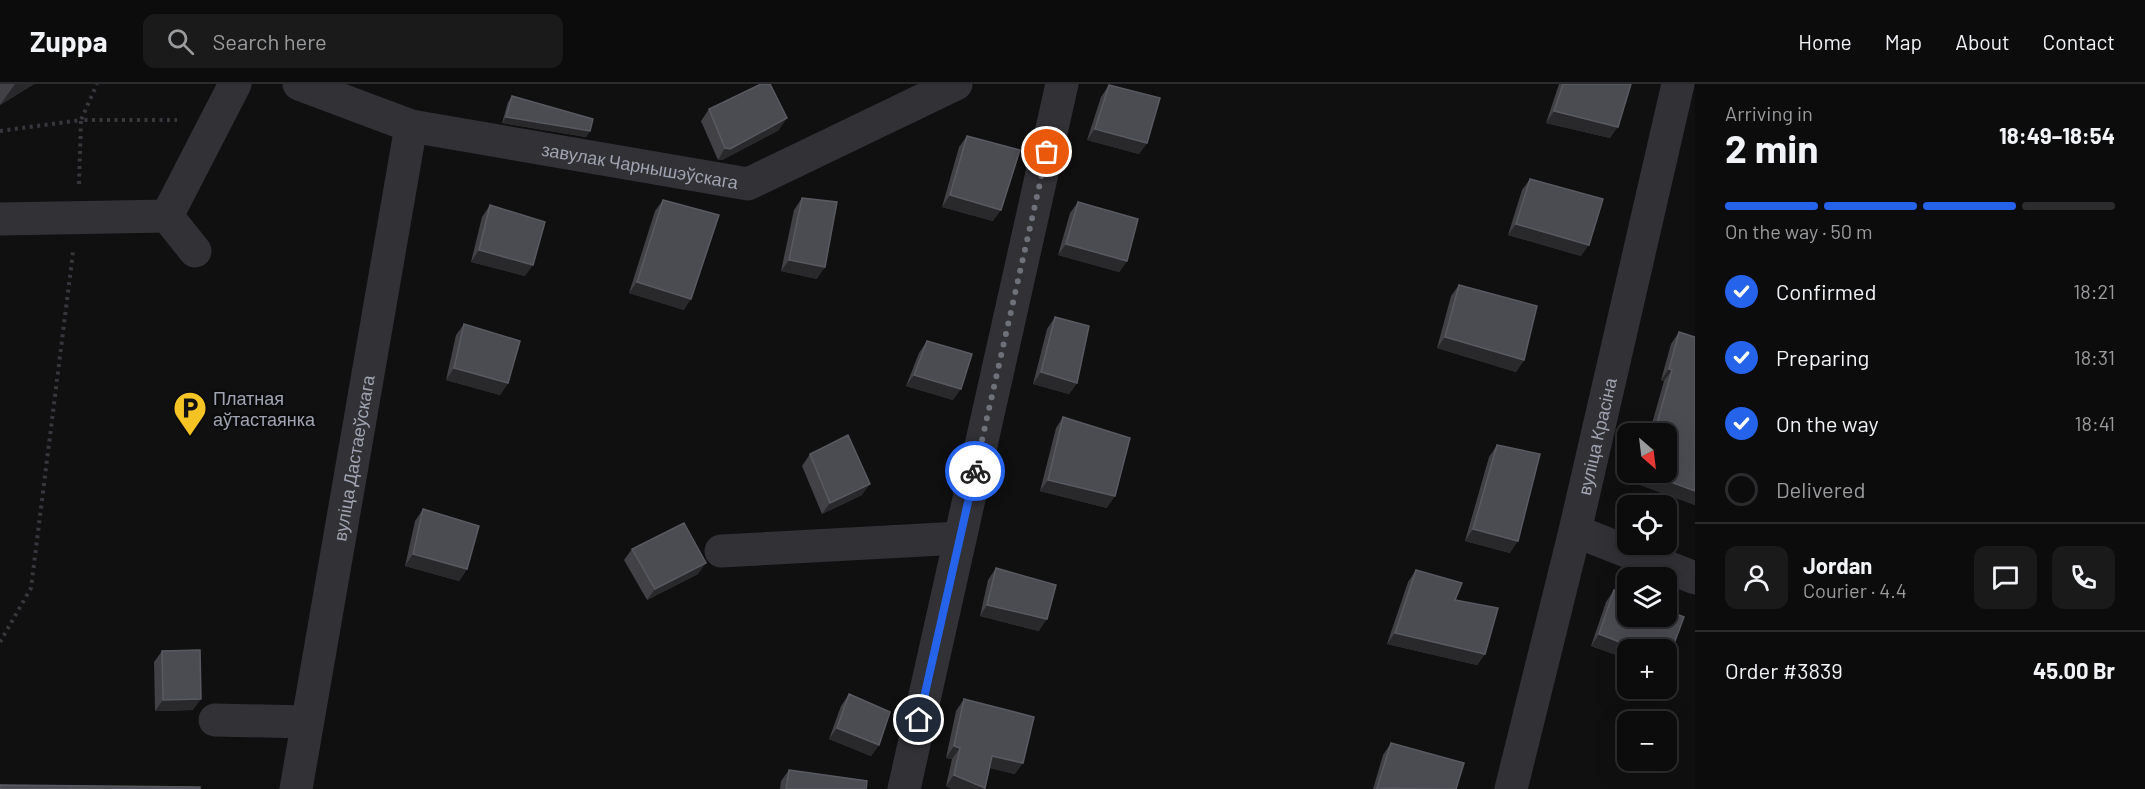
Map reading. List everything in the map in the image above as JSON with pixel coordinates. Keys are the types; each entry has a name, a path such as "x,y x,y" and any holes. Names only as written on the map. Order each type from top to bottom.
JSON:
{"street":[{"path":"167,216 235,84"},
{"name":"завулак Чарнышэўскага","path":"299,84 411,126 748,184 956,84"},
{"path":"904,789 1062,84"},
{"name":"вуліца Красіна","path":"1511,789 1575,531 1678,84"},
{"name":"вуліца Дастаеўскага","path":"296,789 411,126"},
{"path":"0,219 167,216"},
{"path":"167,216 195,251"},
{"path":"1575,531 1695,578"},
{"path":"721,551 960,538"},
{"path":"215,720 307,722"}],"path":[{"path":"0,642 31,588 78,217 81,120 97,84"},
{"path":"0,131 81,120"}],"building":[{"path":"761,84 770,84 787,118 730,149 725,148 709,109"},
{"path":"1563,84 1631,84 1618,127 1554,111"},
{"path":"1109,85 1160,98 1147,143 1095,129"},
{"path":"512,96 593,119 590,131 506,117"},
{"path":"967,136 1020,150 1001,210 950,195"},
{"path":"1530,179 1603,199 1589,245 1516,224"},
{"path":"802,198 837,202 825,267 789,260"},
{"path":"663,200 719,215 691,299 637,282"},
{"path":"1078,202 1138,219 1127,261 1066,244"},
{"path":"490,205 545,222 533,265 479,250"},
{"path":"1459,285 1537,306 1524,360 1445,337"},
{"path":"1055,317 1089,326 1077,383 1041,372"},
{"path":"464,324 520,341 508,383 454,368"},
{"path":"1679,332 1695,337 1695,491 1674,483 1677,483 1677,423 1657,423 1672,370 1669,369"},
{"path":"927,341 972,354 961,389 914,375"},
{"path":"1063,417 1130,438 1115,496 1048,480"},
{"path":"848,435 870,484 830,503 810,454"},
{"path":"1497,445 1540,454 1518,541 1473,529"},
{"path":"423,509 479,526 467,569 413,554"},
{"path":"684,523 706,563 655,589 632,549"},
{"path":"996,568 1056,585 1047,619 987,605"},
{"path":"1416,570 1462,583 1455,600 1498,608 1485,654 1395,633"},
{"path":"1614,590 1617,591 1617,627 1677,627 1677,614 1684,617 1676,639 1617,639 1617,641 1599,634"},
{"path":"200,650 201,699 163,700 162,651"},
{"path":"849,694 890,712 879,745 837,728"},
{"path":"964,699 1034,717 1023,763 992,756 985,788 954,775 960,748 954,746"},
{"path":"1391,743 1464,763 1456,789 1377,788"},
{"path":"789,770 867,781 866,789 786,789"},
{"path":"0,785 200,787 200,789 0,789"}],"way so far":[{"path":"975,471 1047,152"}],"place":[{"name":"Платная аўтастаянка","path":"190,437"}],"route":[{"path":"919,720 975,471"}]}
